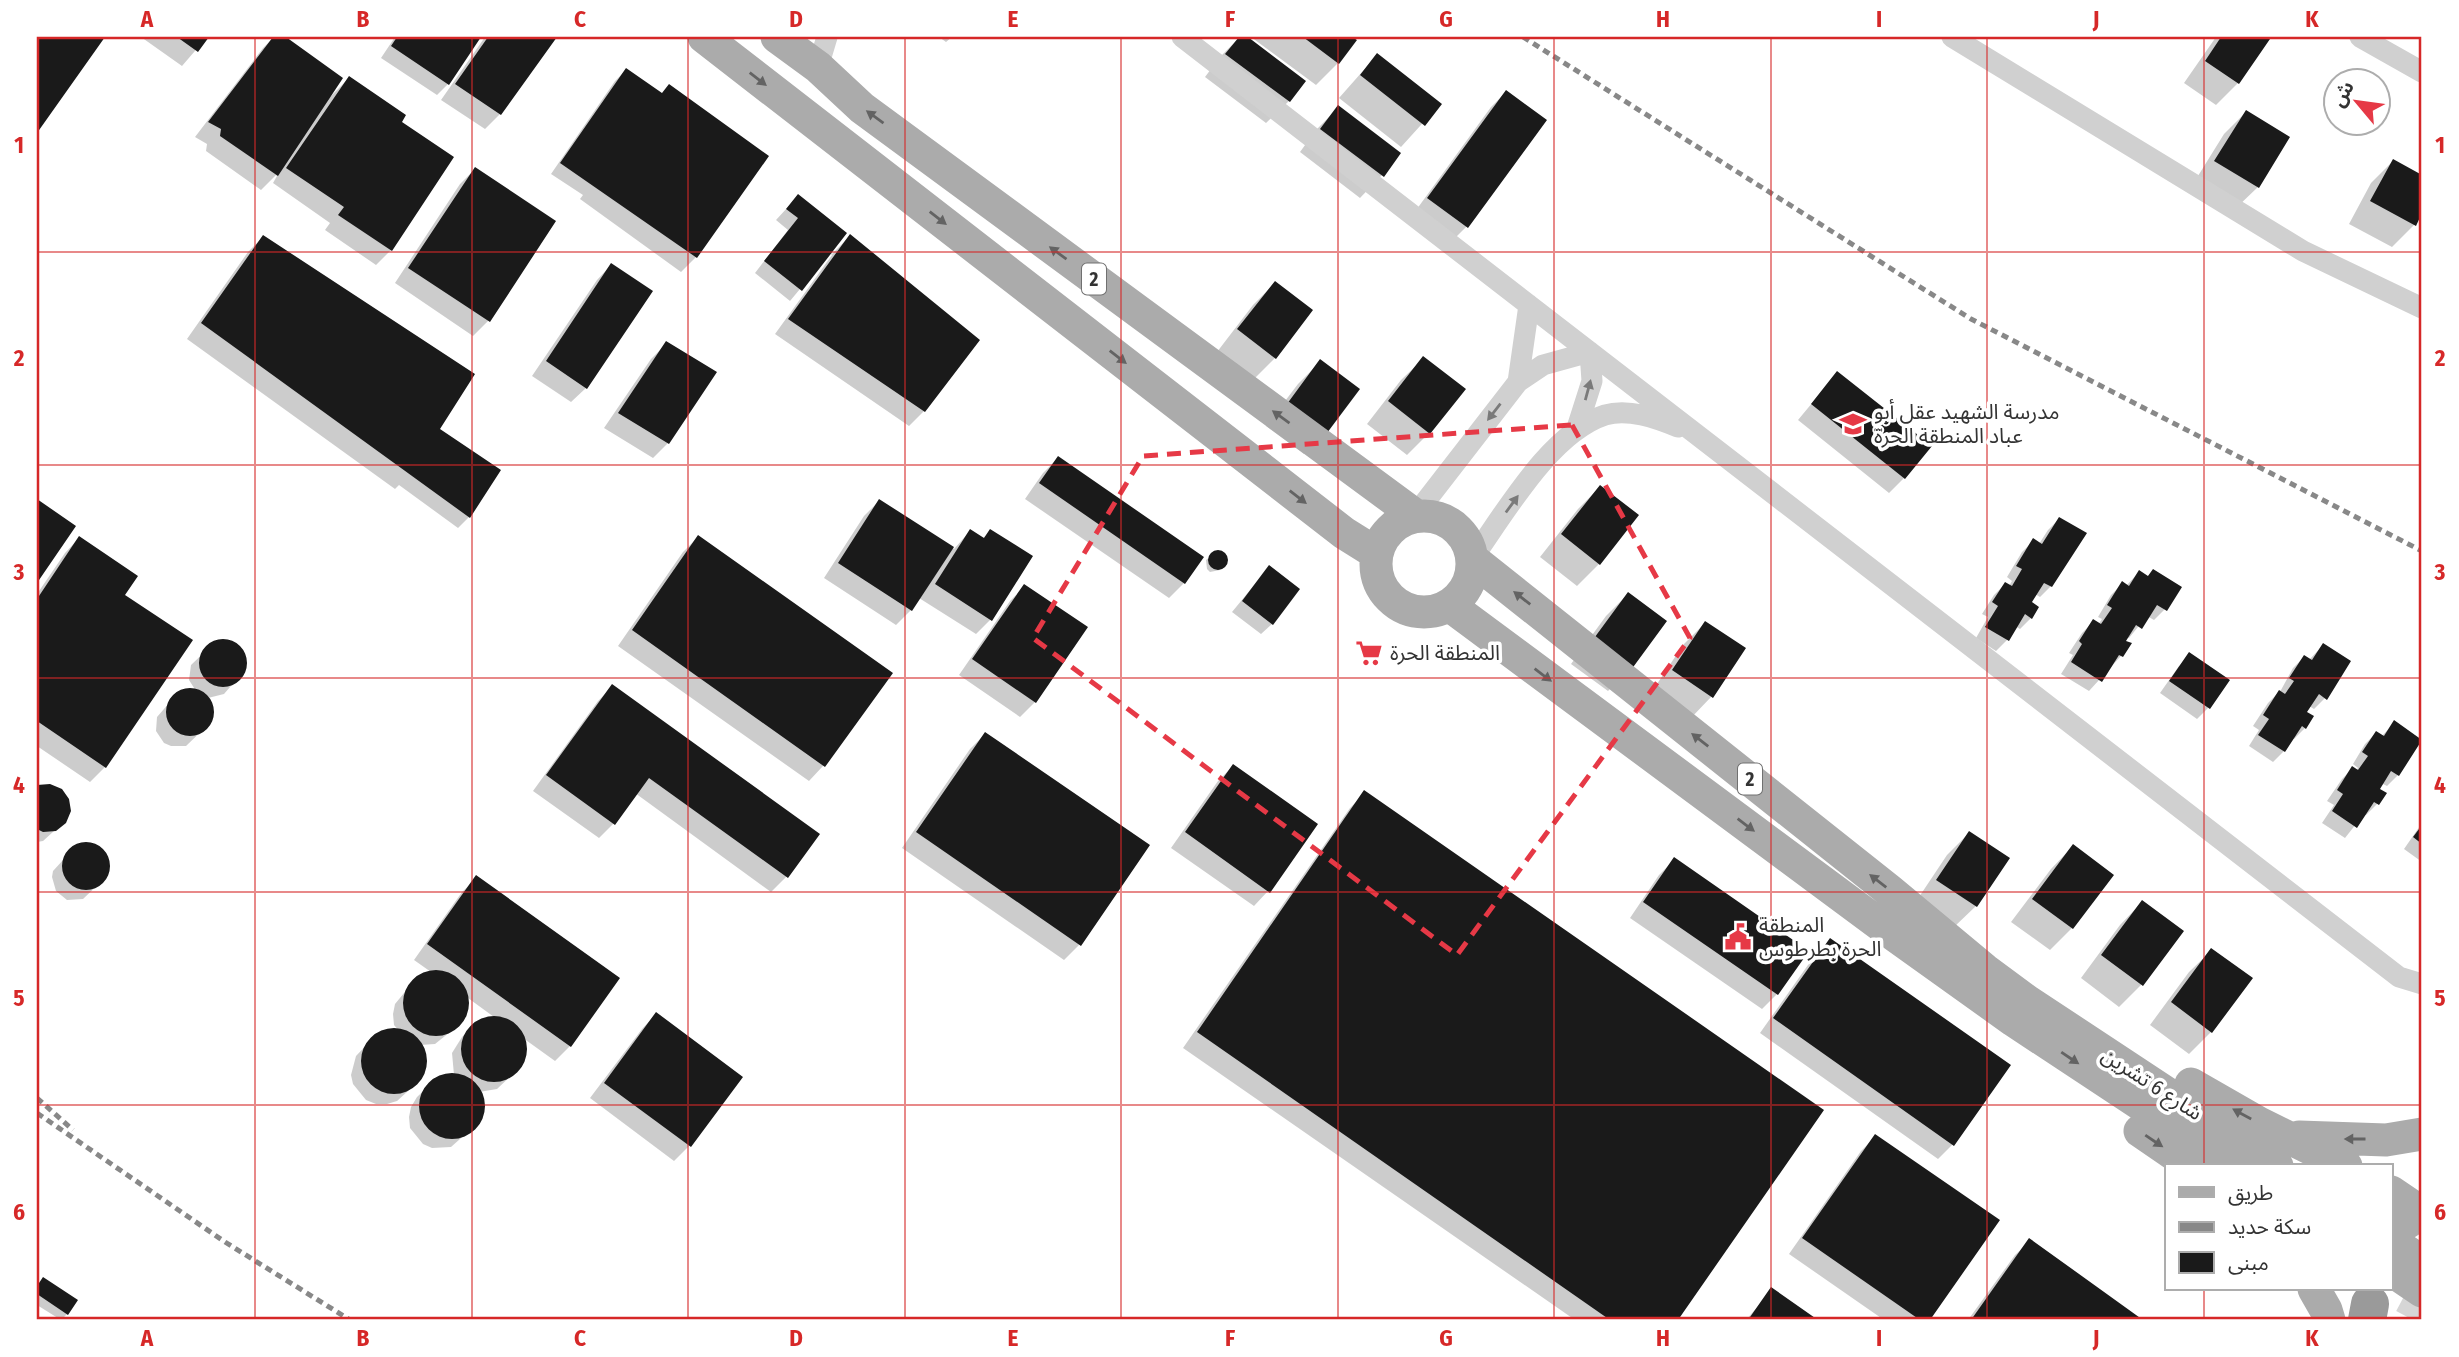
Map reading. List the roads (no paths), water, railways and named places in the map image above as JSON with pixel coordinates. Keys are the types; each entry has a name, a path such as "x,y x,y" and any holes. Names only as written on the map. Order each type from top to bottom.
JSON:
{"main road":[{"path":"704,37 1344,533 1376,553"},
{"name":"2","path":"787,39 823,52 862,108 1415,516"},
{"path":"1415,516 1434,516 1448,521 1460,531 1468,544 1472,559 1471,577 1463,593 1449,605 1434,611 1402,608 1389,598 1380,585 1375,569 1376,553 1384,536 1397,523 1415,516"},
{"name":"2","path":"1472,559 1900,920"},
{"path":"1449,605 1900,920 2020,1010"},
{"path":"1900,920 2041,986 2202,1092 2259,1124 2283,1151 2338,1164"},
{"path":"1900,920 1908,958 1998,1034 2188,1164"},
{"name":"شارع 6 تشرين","path":"2020,1010 2283,1151"},
{"name":"شارع 6 تشرين","path":"2020,1010 2231,1164"},
{"path":"2283,1151 2422,1134"},
{"path":"2392,1193 2422,1213 2392,1232"},
{"path":"2392,1242 2422,1262"},
{"path":"2314,1290 2329,1320"},
{"path":"2372,1298 2422,1291"}],"street":[{"path":"1182,37 2399,977 2422,984"},
{"path":"1952,37 2303,251 2422,308"},
{"path":"2360,37 2422,72"},
{"path":"1518,382 1529,305"},
{"path":"1415,516 1518,382 1543,365 1590,352"},
{"path":"1577,428 1592,381 1590,352"},
{"path":"1472,559 1550,452 1577,428 1607,414 1636,413 1699,436"}],"tunnel":[{"path":"2413,1320 2422,1303"}],"railway":[{"path":"1523,37 1971,319 2422,551"},
{"path":"37,1098 73,1130"},
{"path":"37,1113 225,1242 350,1320"}],"place":[{"name":"مدرسة الشهيد عقل أبو عباد المنطقة الحرة","path":"1853,424"},
{"name":"المنطقة الحرة","path":"1369,653"},
{"name":"المنطقة الحرة بطرطوس","path":"1738,937"}]}
